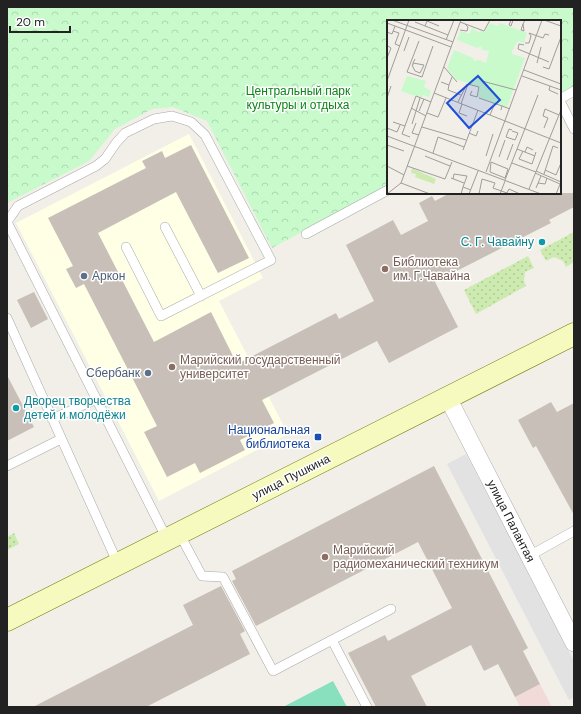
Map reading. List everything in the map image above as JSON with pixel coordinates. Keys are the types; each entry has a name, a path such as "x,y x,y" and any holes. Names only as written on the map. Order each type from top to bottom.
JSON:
{"street":[{"name":"улица Пушкина","path":"7,620 574,334"},
{"name":"улица Палантая","path":"448,398 574,643"}],"lane":[{"path":"561,99 574,91"},
{"path":"561,102 574,129"},
{"path":"126,247 161,316 271,260 205,135 191,122 172,116 154,119 125,133 105,159 96,166 18,206 7,222 97,399 173,536 202,576 223,577 273,671 391,609"},
{"path":"306,234 387,191"},
{"path":"165,226 200,296"},
{"path":"7,318 118,564"},
{"path":"52,419 97,399"},
{"path":"7,466 61,439"},
{"path":"529,556 574,531"},
{"path":"332,640 367,707"}],"shaded area":[{"name":"Марийский государственный университет","path":"189,134 263,278 219,301 288,434 159,501 16,223"},
{"path":"466,454 574,661 574,697 569,700 447,464"},
{"path":"540,684 552,707 520,707 515,697"}],"green space":[{"name":"Центральный парк культуры и отдыха","path":"7,7 574,7 574,87 561,94 561,20 387,20 387,187 272,248 207,121 173,107 152,109 115,129 89,161 7,203"},
{"path":"574,232 574,262 566,267 563,261 554,257 546,261 540,250"},
{"path":"528,256 534,268 525,272 524,281 526,286 476,314 464,290"},
{"path":"14,533 19,544 7,550 7,537"},
{"path":"333,681 347,707 283,707"}],"building":[{"path":"191,145 249,258 218,273 176,192 98,233 154,342 211,312 237,364 336,313 339,319 374,301 346,245 393,220 401,235 428,221 419,203 432,196 435,201 448,194 574,193 574,207 549,220 551,223 435,282 458,327 389,363 377,341 262,400 274,423 240,440 245,450 200,473 195,463 167,477 144,432 157,426 84,284 76,288 66,269 73,266 48,218 146,168 142,161 162,151 165,158"},
{"path":"34,292 48,319 31,328 17,300"},
{"name":"Дворец творчества детей и молодёжи","path":"7,375 34,427 7,441"},
{"path":"551,402 557,412 574,403 574,515 536,446 533,448 518,420"},
{"name":"Марийский радиомеханический техникум","path":"434,466 528,648 523,651 540,684 515,697 498,664 484,671 471,645 411,676 427,707 376,707 348,653 385,635 388,641 452,608 418,542 256,626 232,581 236,579 232,571"},
{"path":"221,586 245,631 240,634 250,654 146,707 33,707 193,625 183,605"}],"place":[{"name":"С. Г. Чавайну","path":"542,242"},
{"name":"Библиотека им. Г.Чавайна","path":"385,269"},
{"name":"Аркон","path":"84,276"},
{"name":"Марийский государственный университет","path":"172,367"},
{"name":"Сбербанк","path":"148,373"},
{"name":"Дворец творчества детей и молодёжи","path":"16,408"},
{"name":"Национальная библиотека","path":"318,437"},
{"name":"Марийский радиомеханический техникум","path":"325,557"}]}
